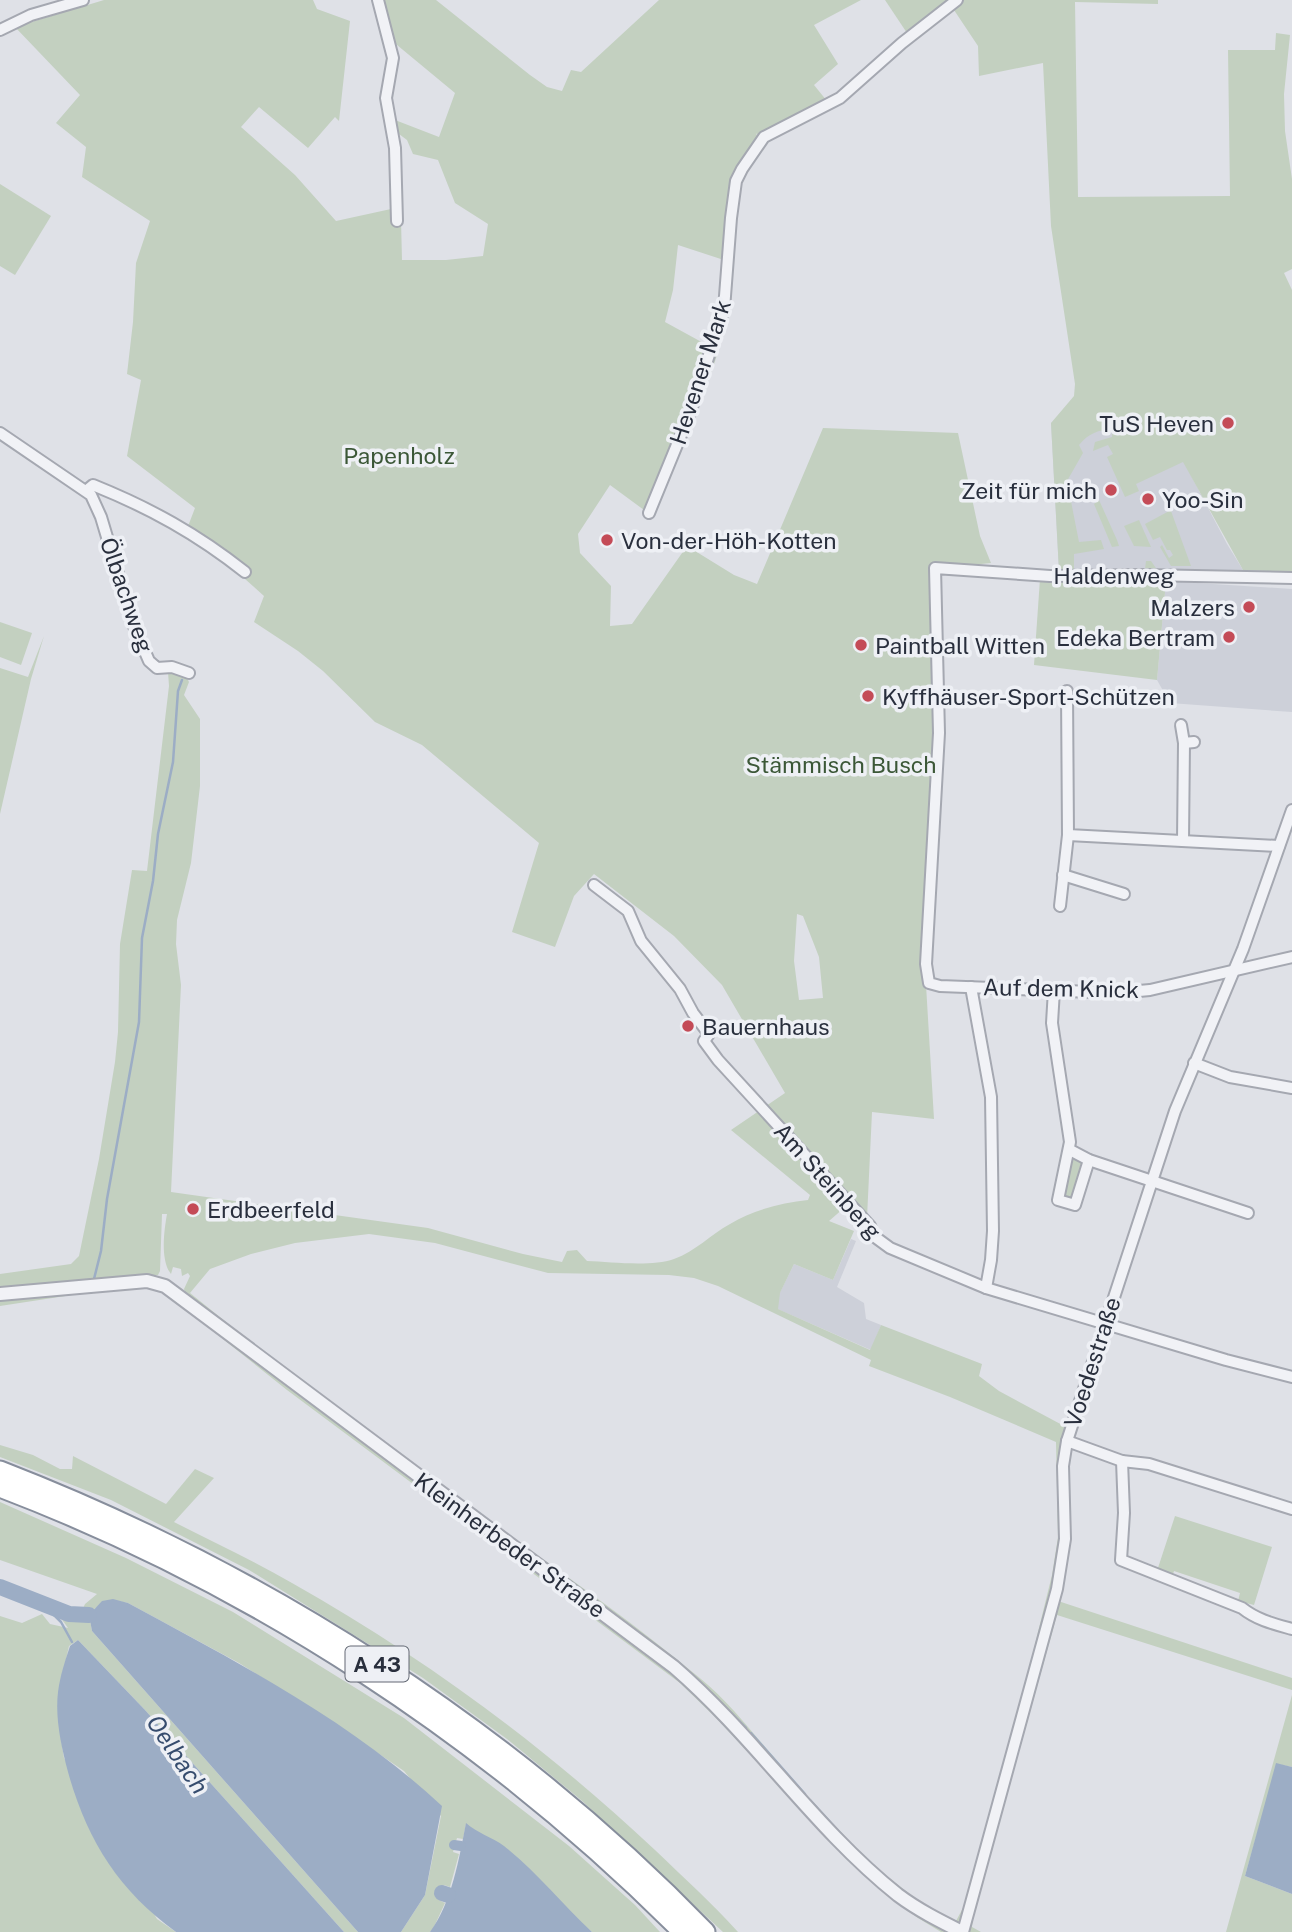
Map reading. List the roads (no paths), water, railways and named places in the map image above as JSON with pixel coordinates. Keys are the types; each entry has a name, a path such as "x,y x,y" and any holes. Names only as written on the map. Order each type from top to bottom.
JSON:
{"highway":[{"name":"A 43","path":"0,1471 191,1556 354,1648 471,1728 550,1791 627,1857 705,1932"},
{"name":"A 43","path":"0,1488 96,1528 215,1585 365,1674 510,1779 612,1865 683,1932"}],"street":[{"path":"0,30 31,15 83,0"},
{"path":"378,0 393,58 386,98 395,148 397,221"},
{"name":"Hevener Mark","path":"649,513 690,414 724,309 731,218 736,181 742,170 764,137 834,102 957,0"},
{"path":"0,432 86,490 93,485 149,510 209,543 245,572"},
{"name":"Ölbachweg","path":"86,490 101,517 126,604 149,661 157,668 172,667 189,673"},
{"name":"Haldenweg","path":"926,964 939,733 935,568 1050,576 1292,578"},
{"path":"1060,906 1068,835 1067,691"},
{"path":"1181,725 1189,743 1183,841"},
{"name":"Voedestraße","path":"963,1932 1057,1589 1065,1539 1063,1466 1067,1441 1175,1111 1233,972 1292,810"},
{"path":"1068,835 1279,846"},
{"path":"1063,876 1124,894"},
{"name":"Am Steinberg","path":"594,885 628,911 641,941 680,989 693,1013 703,1023 709,1034 704,1041 718,1060 870,1226 875,1237 890,1248 986,1288 1226,1360 1292,1377"},
{"name":"Auf dem Knick","path":"926,964 929,983 940,986 1114,993 1150,990 1292,957"},
{"path":"971,987 991,1097 993,1231 986,1288"},
{"path":"1055,990 1052,1023 1070,1134 1070,1150 1058,1200 1075,1205 1089,1160"},
{"path":"1194,1063 1230,1077 1292,1088"},
{"path":"1070,1150 1089,1160 1248,1213"},
{"name":"Kleinherbeder Straße","path":"0,1294 147,1280 165,1286 674,1667 740,1730 836,1837 882,1881 921,1911 963,1932"},
{"path":"1067,1441 1122,1461 1149,1464 1292,1509"},
{"path":"1122,1461 1124,1513 1121,1560 1242,1608 1259,1619 1292,1629"}],"water":[{"path":"113,1599 128,1603 292,1695 370,1747 442,1806 425,1895 401,1932 358,1932 92,1631 89,1615 102,1601"},
{"path":"78,1640 145,1710 344,1932 176,1932 137,1899 107,1862 95,1841 76,1797 63,1752 58,1722 58,1692 70,1646"},
{"path":"1276,1763 1292,1767 1292,1894 1245,1876"},
{"path":"466,1823 516,1856 592,1932 430,1932 449,1894"}],"waterway":[{"path":"94,1279 139,1022 142,938 153,881 158,834 173,762 178,691 182,680"},
{"name":"Oelbach","path":"0,1587 69,1614 89,1615"},
{"name":"Oelbach","path":"44,1605 61,1622 72,1642"},
{"path":"627,1624 701,1683"},
{"path":"706,1688 746,1728"},
{"path":"751,1733 805,1794"},
{"path":"810,1800 853,1847"},
{"path":"454,1845 461,1846"},
{"name":"Oelbach","path":"442,1893 448,1895"}],"place":[{"name":"TuS Heven","path":"1228,423"},
{"name":"Zeit für mich","path":"1111,490"},
{"name":"Yoo-Sin","path":"1148,499"},
{"name":"Von-der-Höh-Kotten","path":"607,540"},
{"name":"Malzers","path":"1249,607"},
{"name":"Edeka Bertram","path":"1229,637"},
{"name":"Paintball Witten","path":"861,645"},
{"name":"Kyffhäuser-Sport-Schützen","path":"868,696"},
{"name":"Bauernhaus","path":"688,1026"},
{"name":"Erdbeerfeld","path":"193,1209"}],"park label":[{"name":"Papenholz","path":"399,455"},
{"name":"Stämmisch Busch","path":"841,764"}]}
